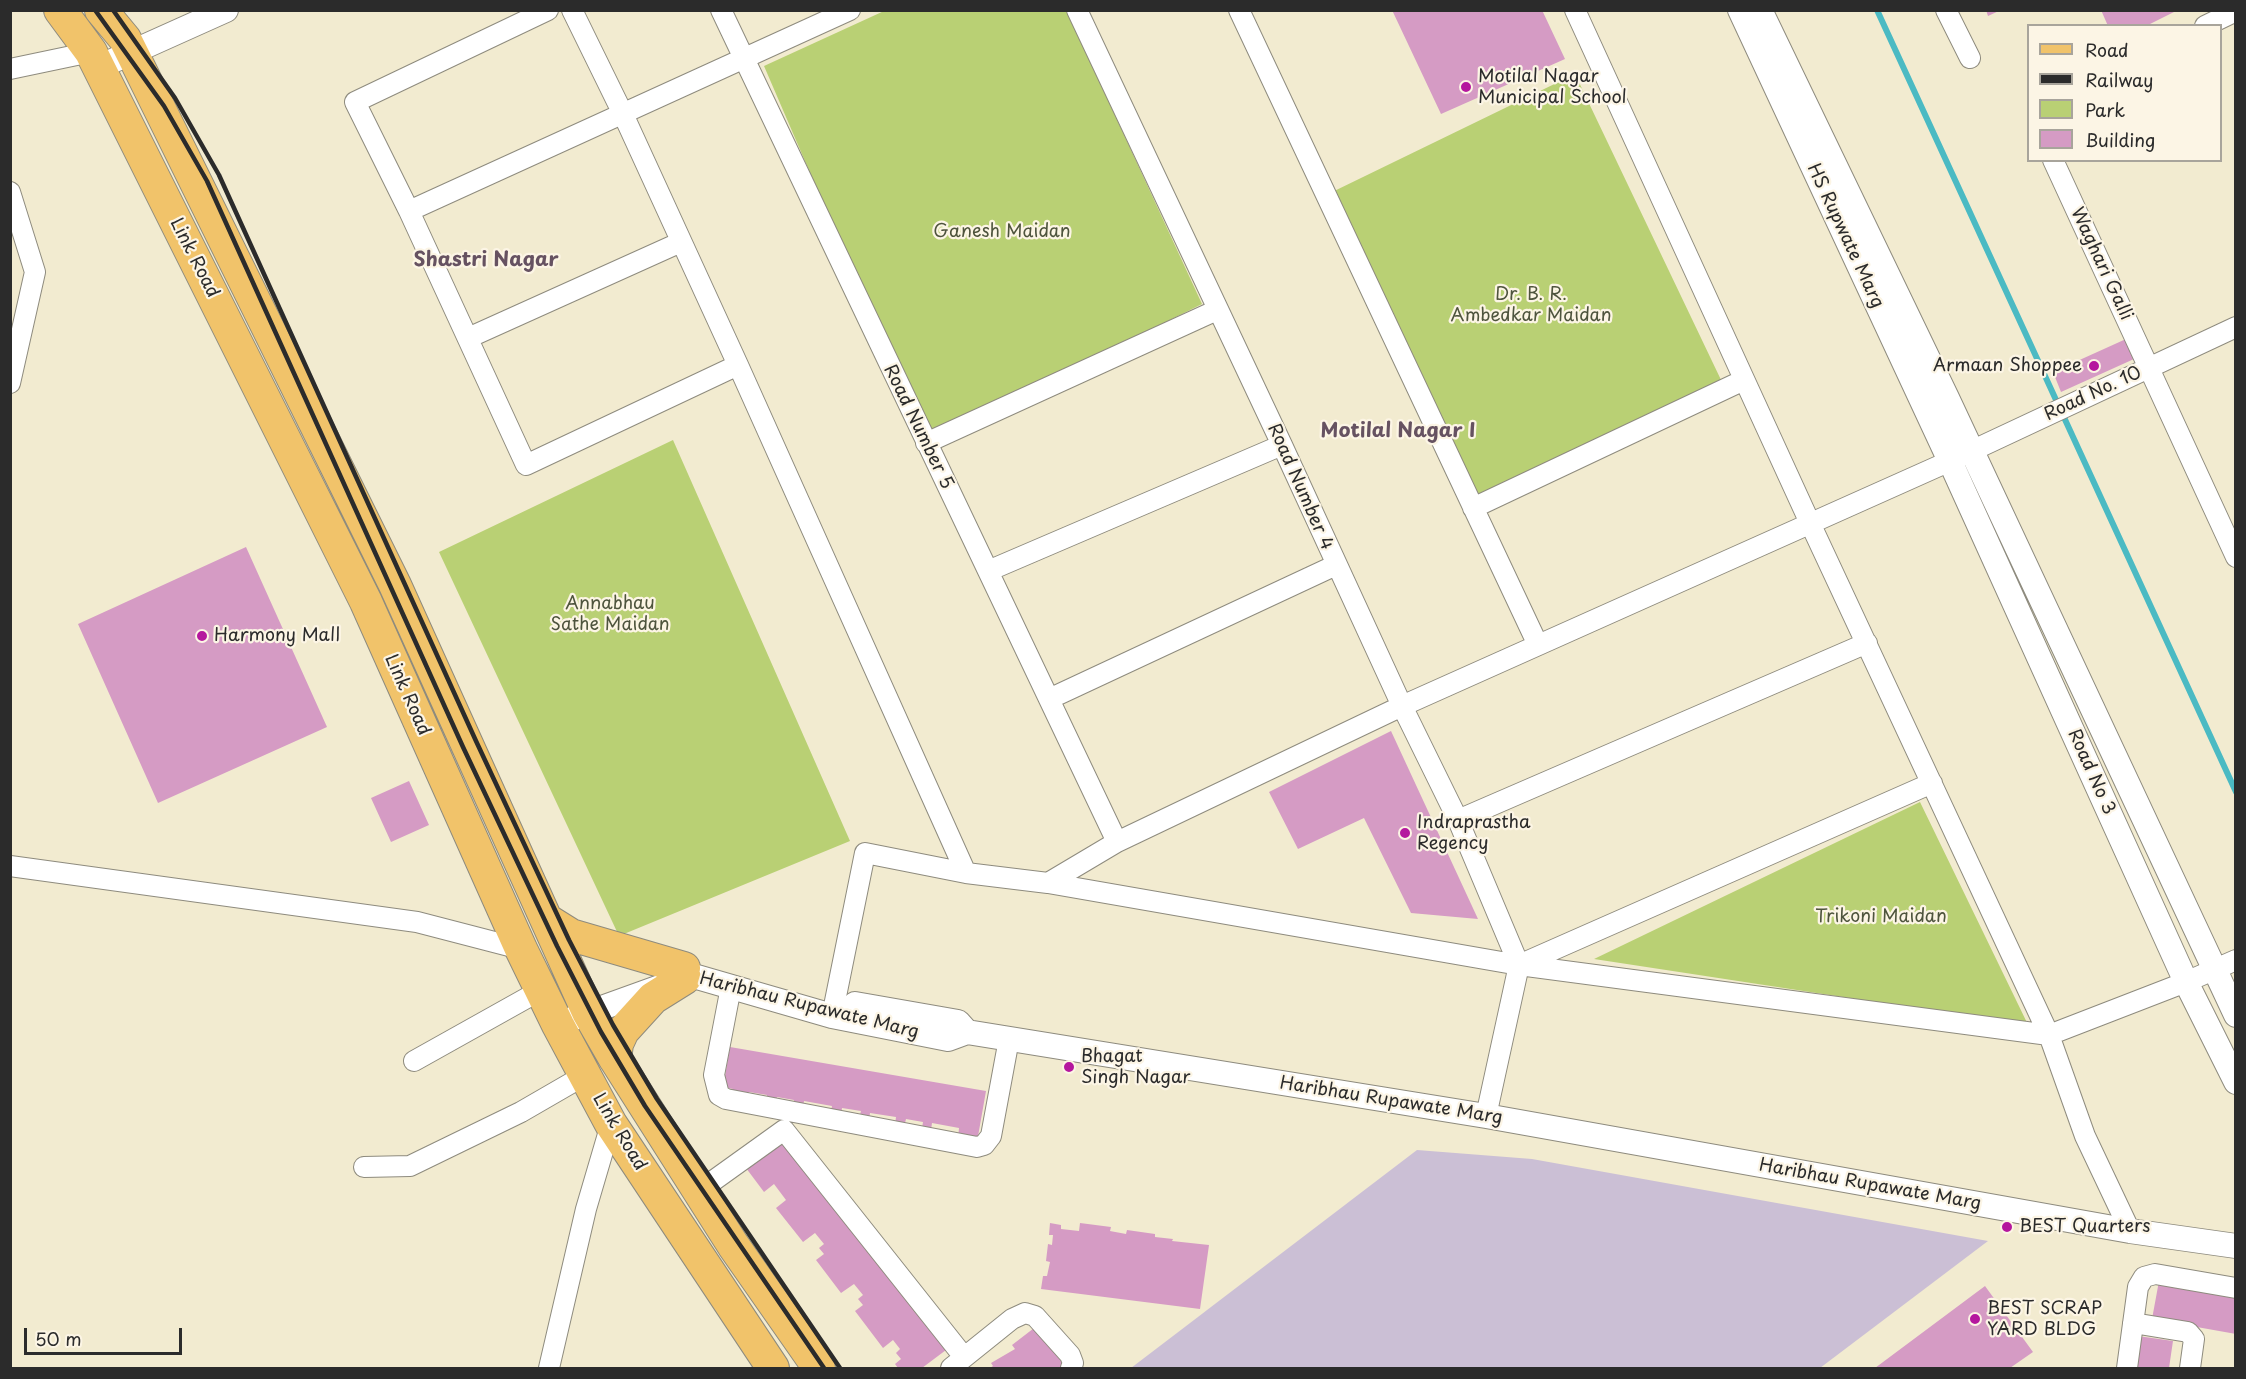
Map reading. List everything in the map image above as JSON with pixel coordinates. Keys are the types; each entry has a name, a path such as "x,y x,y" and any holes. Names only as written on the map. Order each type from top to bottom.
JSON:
{"main road":[{"name":"Link Road","path":"60,10 95,59 366,602 550,1010 611,1124 773,1368"},
{"name":"Link Road","path":"101,10 128,46 395,585 585,1006 615,1059 733,1245 819,1368"},
{"path":"547,920 571,935 684,973"},
{"path":"615,1059 616,1044 623,1031 653,998 684,973"},
{"path":"703,1263 733,1245"}],"street":[{"path":"128,46 188,10"},
{"path":"10,69 95,59 226,10"},
{"path":"548,10 355,102 409,211 526,465 738,365"},
{"path":"572,10 623,114 738,365 966,873"},
{"name":"Road Number 5","path":"721,10 1117,842"},
{"path":"409,211 850,10"},
{"name":"Road Number 4","path":"1077,10 1402,706 1458,820 1519,964"},
{"path":"1239,10 1538,645"},
{"path":"1575,10 1810,524 2049,1035 2085,1136 2130,1231"},
{"name":"HS Rupwate Marg","path":"1740,10 1808,133 1961,456"},
{"path":"1760,10 1808,133"},
{"path":"1946,10 1970,58"},
{"path":"2209,24 2235,11"},
{"name":"Waghari Galli","path":"2054,162 2235,557"},
{"path":"10,192 35,272 10,383"},
{"path":"468,338 681,242"},
{"path":"926,443 1217,310"},
{"name":"Road No. 10","path":"1048,883 1117,842 1402,706 1961,456 2235,327"},
{"path":"1473,508 1744,380"},
{"path":"988,571 1282,445"},
{"path":"1961,456 2225,965 2235,1015"},
{"name":"Road No 3","path":"1961,456 2186,982 2235,1082"},
{"path":"1049,699 1336,565"},
{"path":"1458,820 1866,644"},
{"path":"1519,964 1932,783"},
{"path":"414,1061 550,1010 585,1006 699,967 833,1008 865,853 966,873 1048,883 1519,964 2049,1035 2225,965"},
{"path":"10,866 417,922 521,949"},
{"path":"1486,1116 1519,964"},
{"name":"Haribhau Rupawate Marg","path":"684,973 731,987 833,1008 948,1040 966,1032 1486,1116 2130,1231 2235,1246"},
{"path":"731,987 714,1075 719,1095 787,1121 977,1147 984,1145 991,1137 1009,1039"},
{"path":"364,1167 410,1166 521,1112 585,1076"},
{"path":"699,1191 787,1121"},
{"path":"787,1121 958,1363 1012,1319 1024,1313 1035,1316 1070,1355 1073,1363 1071,1368"},
{"path":"549,1368 586,1209 611,1124"},
{"path":"2127,1368 2139,1281 2148,1274 2235,1288"},
{"path":"2133,1323 2188,1332 2194,1339 2190,1368"}],"shaded area":[{"path":"1417,1150 1532,1159 1988,1241 1820,1368 1131,1368"}],"green space":[{"name":"Ganesh Maidan","path":"884,11 1067,11 1202,304 926,442 764,66"},
{"name":"Dr. B. R. Ambedkar Maidan","path":"1575,74 1722,382 1470,502 1326,195"},
{"name":"Annabhau Sathe Maidan","path":"673,440 850,841 619,936 439,552"},
{"name":"Trikoni Maidan","path":"1920,802 2032,1033 2000,1021 1594,959"}],"building":[{"name":"Motilal Nagar Municipal School","path":"1392,10 1542,10 1565,59 1441,114"},
{"path":"1986,10 2001,10 1988,16"},
{"path":"2101,10 2178,10 2150,24 2107,24"},
{"name":"Armaan Shoppee","path":"2126,339 2134,359 2061,392 2053,372"},
{"path":"246,547 327,727 158,803 78,624"},
{"name":"Indraprastha Regency","path":"1391,731 1478,919 1411,913 1364,818 1298,849 1269,792"},
{"path":"409,781 429,825 391,842 371,798"},
{"path":"730,1047 986,1091 977,1142 958,1139 959,1128 932,1123 931,1130 922,1128 923,1122 906,1119 904,1127 895,1125 896,1117 870,1113 869,1120 859,1119 861,1111 842,1108 841,1118 830,1116 832,1106 804,1101 802,1114 792,1112 794,1100 777,1097 775,1104 766,1102 767,1095 749,1092 748,1099 731,1096 733,1089 723,1087"},
{"path":"785,1138 946,1350 922,1368 898,1368 895,1364 901,1359 896,1353 900,1349 893,1340 883,1348 855,1311 863,1305 858,1299 863,1295 854,1284 841,1293 816,1260 824,1254 819,1248 824,1244 815,1233 803,1242 776,1208 786,1200 774,1184 764,1192 746,1168"},
{"path":"1050,1223 1061,1225 1061,1229 1079,1231 1080,1223 1111,1227 1110,1231 1126,1234 1127,1230 1155,1234 1155,1237 1173,1239 1172,1241 1209,1245 1200,1309 1041,1289 1043,1276 1047,1276 1050,1262 1046,1261 1048,1244 1052,1245 1053,1235 1049,1235"},
{"path":"2159,1281 2236,1294 2236,1334 2152,1319"},
{"name":"BEST SCRAP YARD BLDG","path":"1985,1286 2033,1352 2010,1368 1875,1368"},
{"path":"1038,1325 1066,1363 1059,1368 990,1368 993,1366 991,1363 1015,1349 1012,1345"},
{"path":"2138,1336 2173,1341 2169,1368 2133,1368"}],"waterway":[{"path":"1877,10 2236,792"}],"railway":[{"path":"95,10 164,106 207,181 463,747 557,946 601,1032 645,1106 824,1368"},
{"path":"113,10 175,98 219,175 476,741 569,940 613,1025 657,1099 840,1368"}],"place":[{"name":"Motilal Nagar Municipal School","path":"1466,87"},
{"name":"Armaan Shoppee","path":"2094,366"},
{"name":"Harmony Mall","path":"202,636"},
{"name":"Indraprastha Regency","path":"1405,833"},
{"name":"Bhagat Singh Nagar","path":"1069,1067"},
{"name":"BEST Quarters","path":"2007,1227"},
{"name":"BEST SCRAP YARD BLDG","path":"1975,1319"}],"district":[{"name":"Shastri Nagar","path":"486,260"},
{"name":"Motilal Nagar I","path":"1398,431"}]}
